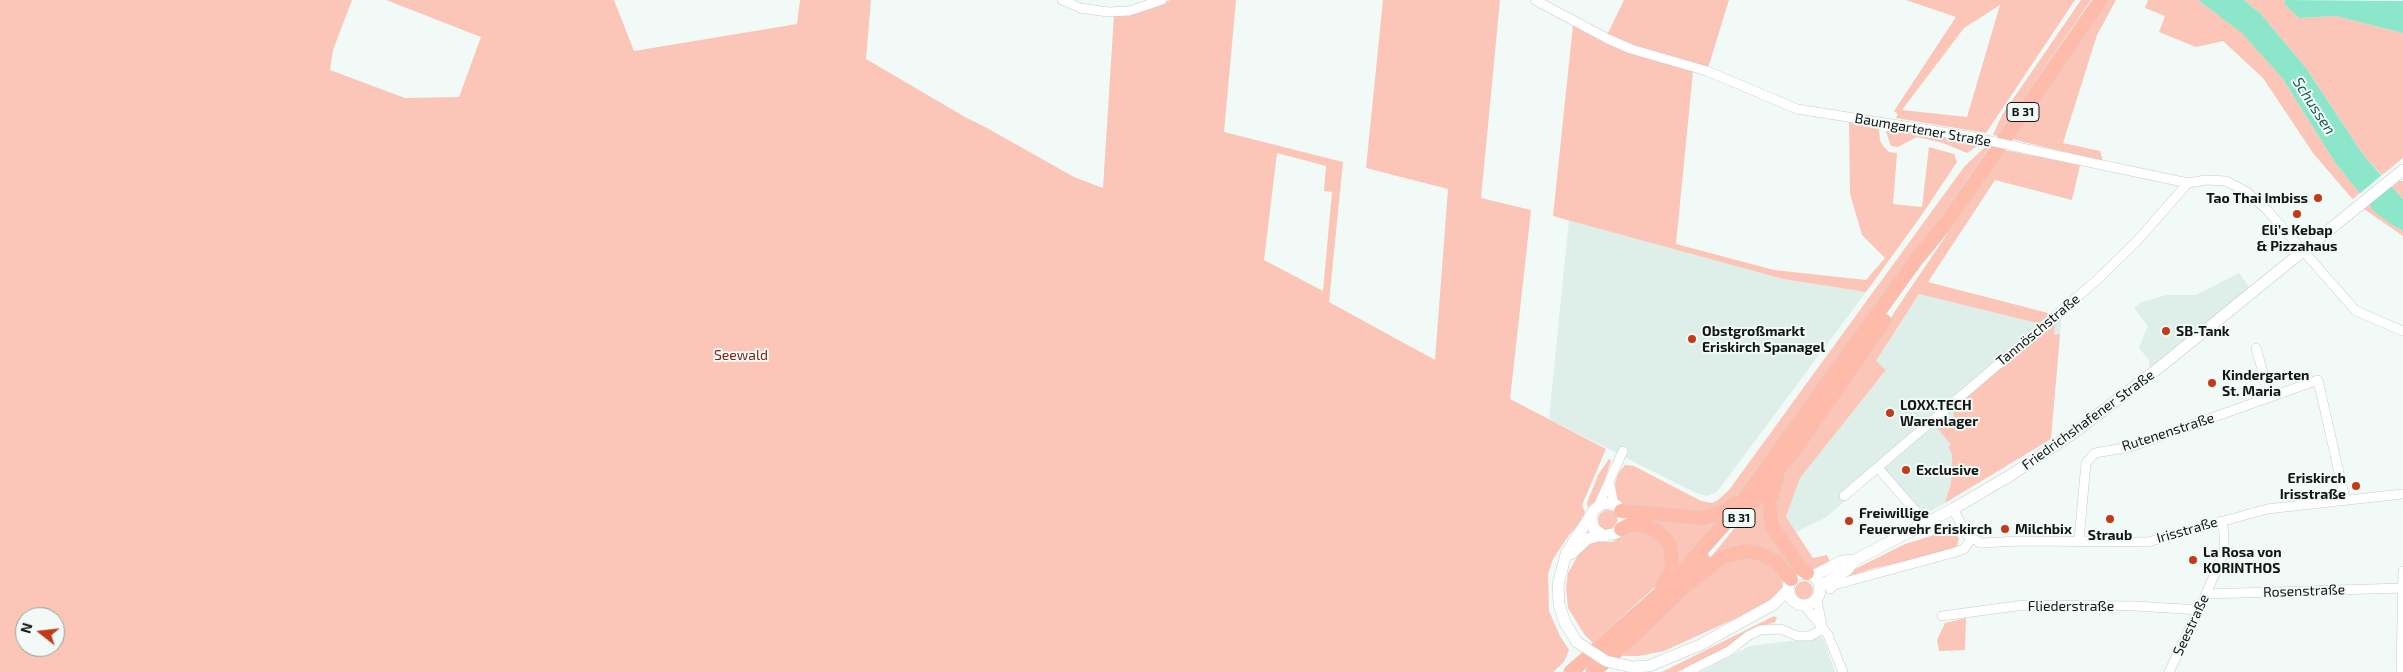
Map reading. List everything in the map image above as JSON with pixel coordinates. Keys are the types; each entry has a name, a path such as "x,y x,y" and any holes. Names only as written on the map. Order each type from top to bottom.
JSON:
{"main road":[{"name":"B 31","path":"1570,672 1671,584 1709,543 1828,384 1915,261 1946,223 2101,0"},
{"name":"B 31","path":"1593,672 1642,629 1683,588 1796,448 1922,265 1946,223"},
{"path":"1796,448 1773,486 1769,510 1772,526 1779,539 1810,574"},
{"path":"1617,507 1683,517 1713,516 1734,505 1756,480"},
{"path":"1621,529 1629,525 1643,525 1658,531 1670,545 1672,555 1670,571 1665,581 1635,616"},
{"path":"1683,588 1722,557 1746,552 1760,554 1776,562 1790,590"}],"street":[{"path":"1062,0 1080,8 1108,12 1129,11 1162,0"},
{"name":"Baumgartener Straße","path":"1534,0 1631,49 1707,71 1797,109 1968,136 2188,183 2206,180 2226,181 2247,192 2268,211 2356,310 2403,331"},
{"name":"Friedrichshafener Straße","path":"1564,561 1558,585 1565,623 1577,642 1606,661 1632,667 1654,664 1700,645 1774,604 1790,590 1797,575 1810,574 1842,561 1854,560 1926,523 2011,475 2075,432 2160,367 2399,173"},
{"name":"Tannöschstraße","path":"1844,496 2097,280 2136,242 2188,183"},
{"path":"2256,348 2270,397"},
{"name":"Rutenenstraße","path":"2079,540 2085,470 2090,457 2095,453 2130,447 2318,380 2345,500"},
{"path":"1564,561 1574,540 1598,506 1623,451"},
{"path":"1878,468 1926,523"},
{"path":"1564,561 1587,539 1601,535 1610,536 1621,529 1624,520 1617,507 1609,482"},
{"name":"Irisstraße","path":"1971,539 1987,543 2079,540 2148,542 2266,509 2403,494"},
{"path":"1598,506 1607,503 1617,507"},
{"path":"1823,629 1817,600 1820,592 1825,588 1964,549 1971,539 1953,509"},
{"path":"1591,516 1592,526 1601,535"},
{"name":"Seestraße","path":"2169,672 2200,610 2226,546 2221,521"},
{"name":"Friedrichshafener Straße","path":"1825,588 1847,570 1854,560"},
{"path":"2401,672 2403,570"},
{"path":"1810,574 1825,588"},
{"name":"Rosenstraße","path":"2206,594 2402,588"},
{"path":"1790,590 1828,635 1843,672"},
{"path":"1805,606 1817,600"},
{"name":"Fliederstraße","path":"1942,616 2024,605 2136,606 2200,610"},
{"path":"1687,672 1729,651 1748,636 1760,630 1781,629 1797,636 1810,636 1823,629"}],"shaded area":[{"path":"1569,220 1783,279 1866,292 1717,492 1707,496 1696,493 1549,419"},
{"path":"2239,273 2250,288 2150,370 2149,360 2139,348 2148,326 2134,308 2140,303 2166,295 2196,295"},
{"path":"1919,294 2041,324 2062,312 2052,425 1954,425 1951,445 1948,447 1952,455 1951,483 1945,503 1924,515 1884,468 1825,518 1796,532 1786,518 1800,478 1886,370 1876,361"},
{"path":"1821,637 1824,640 1835,672 1700,672 1750,646 1798,640 1808,641"}],"green space":[{"name":"Seewald","path":"0,0 352,0 333,50 330,70 405,98 459,97 481,37 386,0 614,0 634,51 797,24 800,0 871,0 866,59 965,117 1074,177 1103,188 1114,15 1150,9 1170,0 1236,0 1224,132 1343,162 1329,302 1435,360 1448,189 1366,168 1383,0 1500,0 1481,198 1531,210 1510,399 1606,449 1582,505 1585,512 1580,523 1569,535 1553,559 1548,574 1549,611 1560,636 1569,650 1564,662 1553,672 0,672","holes":["1277,153 1326,166 1324,191 1332,192 1323,291 1264,260"]},
{"path":"1624,0 1729,0 1708,68 1647,52 1607,35"},
{"path":"1906,0 2075,0 1986,133 1896,118 1898,114 1894,111 1956,17","holes":["2000,5 1967,117 1902,110 1964,28"]},
{"path":"2081,0 2091,0 1998,136 1993,135 2002,115"},
{"path":"2108,0 2116,0 2097,35 2063,143 2100,151 2103,161 2011,139"},
{"path":"2148,0 2198,0 2243,33 2283,79 2336,164 2360,193 2353,199 2348,194 2313,153 2263,78 2223,41 2196,47 2159,32 2165,16 2145,8"},
{"path":"2244,0 2286,0 2284,4 2299,18 2336,16 2403,33 2403,158 2382,175 2364,156 2306,68 2260,13"},
{"path":"1573,25 1693,71 1676,244 1774,270 1866,280 1885,258 1862,235 1850,194 1849,120 1877,125 1880,141 1884,147 1889,152 1897,153 1893,204 1922,207 1929,147 1954,154 1957,162 1866,292 1783,279 1553,216"},
{"path":"1890,127 1980,144 1967,153 1943,143 1917,137 1898,147 1891,146 1886,132"},
{"path":"1986,146 1990,146 1935,226 1733,501 1704,515 1626,508 1621,503 1617,498 1615,483 1619,472 1625,465 1634,466 1701,501 1712,503 1729,490 1964,167"},
{"path":"2004,150 2080,165 2072,200 1995,180 1928,282 2052,314 2041,324 1919,294 1876,361 1886,370 1800,478 1786,517 1813,558 1827,555 1830,562 1816,570 1811,570 1802,565 1778,531 1772,504 1778,482 1884,330"},
{"path":"2399,181 2403,181 2403,199 2392,187"},
{"path":"2369,205 2395,227 2403,230 2403,236 2364,209"},
{"path":"2052,323 2055,324 2054,335 2060,334 2051,439 1945,503 1951,483 1952,455 1948,446 1951,445 1936,426 1954,425 1953,405"},
{"path":"1609,459 1611,461 1598,499 1589,510 1587,503 1598,475"},
{"path":"1768,487 1766,495 1792,566 1789,567 1741,546 1729,548 1711,557"},
{"path":"1608,510 1615,513 1618,520 1615,527 1608,530 1601,527 1598,520 1601,513"},
{"path":"1634,517 1722,518 1674,576 1675,550"},
{"path":"1638,530 1661,540 1667,554 1667,569 1658,584 1593,643 1584,634 1568,608 1566,588 1568,573 1581,550 1589,542 1612,542 1629,532"},
{"path":"1944,532 1952,532 1959,538 1954,550 1871,569 1837,580 1837,578 1905,544"},
{"path":"1735,556 1764,559 1783,577 1782,588 1778,594 1767,603 1741,616 1664,651 1639,656 1622,656 1704,577"},
{"path":"1804,581 1812,586 1813,590 1808,598 1804,599 1796,594 1795,590 1800,582"},
{"path":"1774,616 1777,618 1775,622 1756,628 1703,660 1677,672 1662,672"},
{"path":"1966,618 1965,650 1939,651 1937,640 1945,623"}],"water":[{"name":"Schussen","path":"2198,0 2244,0 2260,13 2306,68 2364,156 2403,199 2403,230 2395,227 2376,213 2336,164 2283,79 2259,52 2242,33"},
{"path":"2286,0 2403,1 2403,33 2336,16 2299,18 2284,4"}],"pier":[{"path":"2383,174 2393,185 2367,206 2358,195"}],"place":[{"name":"Tao Thai Imbiss","path":"2318,198"},
{"name":"Eli’s Kebap & Pizzahaus","path":"2297,214"},
{"name":"SB-Tank","path":"2166,331"},
{"name":"Obstgroßmarkt Eriskirch Spanagel","path":"1692,339"},
{"name":"Kindergarten St. Maria","path":"2212,383"},
{"name":"LOXX.TECH Warenlager","path":"1890,413"},
{"name":"Exclusive","path":"1906,470"},
{"name":"Eriskirch Irisstraße","path":"2356,486"},
{"name":"Straub","path":"2110,519"},
{"name":"Freiwillige Feuerwehr Eriskirch","path":"1849,521"},
{"name":"Milchbix","path":"2005,529"},
{"name":"La Rosa von KORINTHOS","path":"2193,560"}]}
